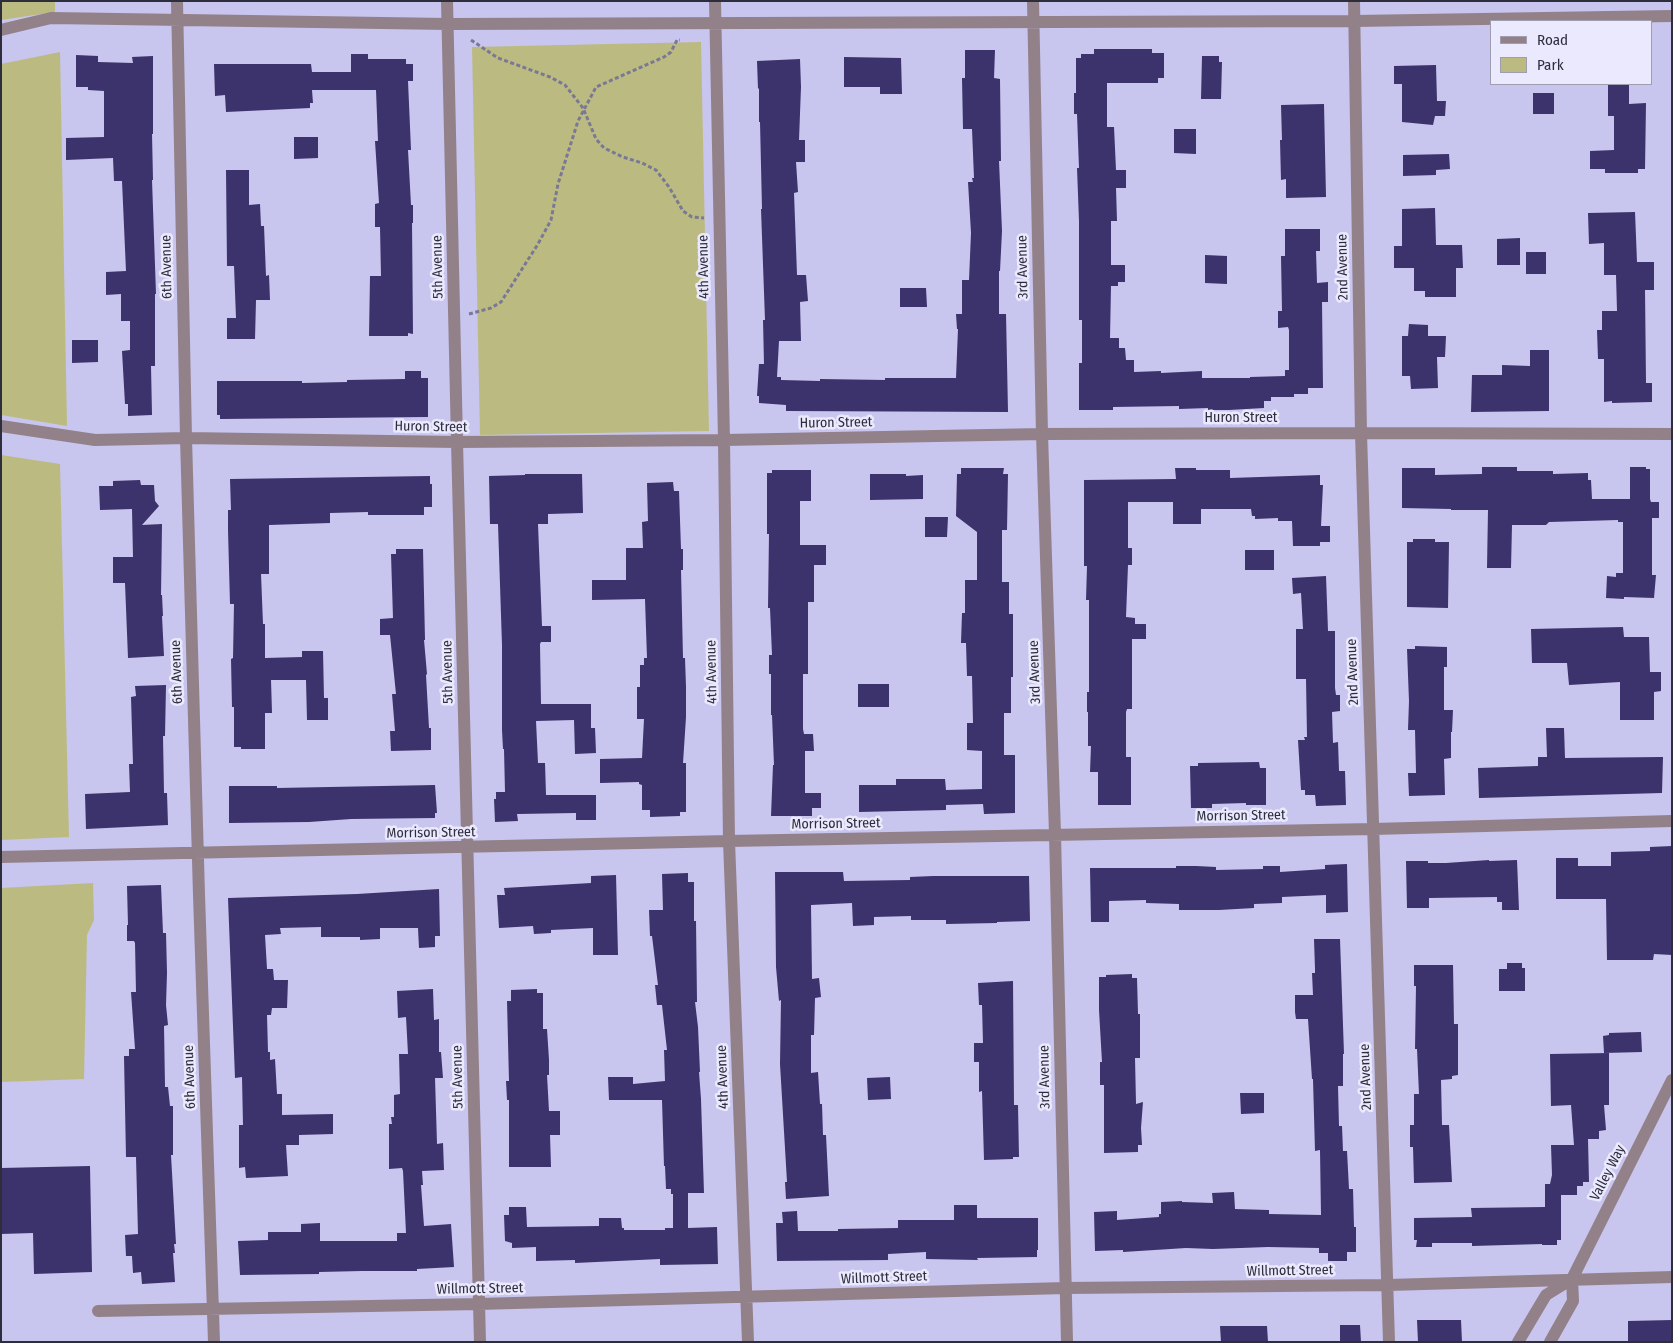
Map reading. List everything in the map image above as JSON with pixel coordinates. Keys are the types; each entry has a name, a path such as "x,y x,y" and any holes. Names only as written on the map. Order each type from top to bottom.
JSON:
{"street":[{"name":"6th Avenue","path":"177,1 186,438 214,1342"},
{"name":"5th Avenue","path":"447,1 480,1342"},
{"name":"4th Avenue","path":"715,1 724,440 729,841 748,1342"},
{"name":"3rd Avenue","path":"1033,1 1042,434 1055,834 1067,1342"},
{"name":"2nd Avenue","path":"1354,1 1361,433 1389,1342"},
{"path":"1,30 51,18 448,24 1355,21 1672,16"},
{"name":"Huron Street","path":"1,426 95,440 186,438 457,442 724,440 1042,434 1672,434"},
{"name":"Morrison Street","path":"1,857 1373,829 1672,821"},
{"name":"Valley Way","path":"1550,1342 1573,1301 1572,1279 1672,1080"},
{"name":"Willmott Street","path":"98,1311 478,1304 1065,1288 1388,1285 1672,1277"},
{"path":"1518,1342 1546,1295 1572,1279"}],"path":[{"path":"470,39 498,58 565,85 583,108 596,138 604,148 623,157 642,162 656,170 669,187 683,211 692,217 718,219"},
{"path":"454,318 491,308 501,302 512,287 551,220 558,184 568,149 583,108 596,87 664,57 671,52 677,40 687,40"}],"green space":[{"path":"1,1 55,1 55,12 1,20"},
{"path":"701,42 709,431 480,435 472,47"},
{"path":"60,52 67,426 1,415 1,64"},
{"path":"1,455 60,464 69,837 1,840"},
{"path":"93,883 94,920 87,935 84,1079 1,1082 1,888"}],"building":[{"path":"1094,49 1152,49 1152,53 1164,53 1164,78 1158,78 1158,83 1107,83 1107,127 1114,127 1116,170 1126,170 1126,188 1116,188 1117,221 1111,221 1111,265 1125,265 1125,282 1118,282 1118,286 1111,286 1110,338 1119,338 1119,348 1125,348 1126,360 1134,360 1134,372 1202,371 1202,378 1285,376 1285,370 1289,370 1289,330 1288,327 1278,328 1278,311 1282,311 1281,256 1285,256 1285,229 1320,229 1320,251 1316,251 1317,283 1328,282 1328,302 1322,302 1323,388 1308,388 1308,394 1294,394 1294,397 1271,397 1271,401 1264,401 1264,408 1208,410 1208,408 1179,409 1179,406 1113,407 1113,410 1079,410 1079,363 1082,363 1082,320 1079,320 1077,168 1079,168 1077,114 1074,114 1074,93 1076,93 1076,58 1081,58 1081,54 1094,54"},
{"path":"965,50 995,50 994,78 1000,79 1001,161 999,161 1002,231 999,271 999,314 1006,314 1008,412 786,411 786,405 759,403 759,396 757,396 759,364 764,364 763,320 765,320 757,61 800,59 799,140 805,140 805,162 796,162 798,192 794,193 797,275 806,275 808,301 800,302 801,341 779,341 777,377 781,377 781,380 820,381 820,379 956,378 958,329 956,314 962,314 962,280 969,280 971,233 968,182 973,182 972,178 974,178 972,129 963,129 962,78 965,78"},
{"path":"351,54 368,54 368,59 406,59 406,64 413,64 413,81 408,81 411,150 408,150 411,205 413,205 413,334 408,333 408,336 369,336 370,276 381,276 380,227 375,227 375,204 379,203 375,141 378,141 376,90 312,90 313,103 310,103 310,108 226,112 225,95 215,96 214,64 311,64 312,72 351,72"},
{"path":"76,55 98,56 98,62 133,63 132,57 153,56 152,180 156,294 155,366 151,366 152,415 128,416 128,404 125,404 122,351 130,350 130,321 121,321 121,294 106,295 106,272 126,271 122,181 114,181 113,158 66,160 66,138 104,137 104,91 88,90 88,87 76,87"},
{"path":"1202,56 1219,56 1219,62 1222,62 1221,99 1201,99"},
{"path":"844,57 901,58 902,94 880,94 880,87 844,87"},
{"path":"1436,65 1437,101 1446,101 1445,116 1435,116 1433,125 1402,122 1402,84 1394,84 1394,66"},
{"path":"1608,85 1629,85 1629,104 1646,103 1645,169 1638,169 1638,173 1605,173 1605,169 1590,169 1590,151 1614,150 1614,116 1608,116"},
{"path":"1533,93 1554,93 1554,114 1533,114"},
{"path":"1324,104 1326,197 1286,198 1286,179 1281,180 1281,105"},
{"path":"1174,129 1196,129 1196,154 1174,153"},
{"path":"294,137 318,137 318,158 294,159"},
{"path":"1449,154 1450,169 1436,170 1436,175 1403,176 1403,155"},
{"path":"226,170 249,170 249,205 260,204 261,226 264,226 266,276 269,275 270,300 256,300 255,339 227,339 227,318 236,318 234,266 227,266"},
{"path":"1435,208 1436,245 1462,245 1463,268 1456,268 1456,297 1425,297 1425,291 1414,291 1414,268 1394,268 1394,246 1402,246 1402,209"},
{"path":"1635,212 1637,262 1654,262 1654,290 1645,290 1646,383 1652,383 1652,402 1604,402 1604,359 1598,359 1597,330 1602,330 1602,311 1617,311 1616,275 1604,275 1604,243 1589,244 1588,213"},
{"path":"1520,238 1520,265 1497,265 1497,239"},
{"path":"1526,252 1546,252 1546,274 1526,274"},
{"path":"1205,255 1227,256 1227,284 1205,283"},
{"path":"900,288 926,288 927,307 900,307"},
{"path":"1409,324 1428,325 1428,336 1446,336 1445,357 1437,357 1438,388 1411,389 1410,376 1402,376 1402,336 1408,336"},
{"path":"72,340 98,340 98,362 72,363"},
{"path":"1530,350 1549,350 1549,411 1471,412 1472,375 1502,375 1502,365 1530,366"},
{"path":"405,371 421,371 421,378 428,378 428,417 220,419 220,415 217,415 217,381 302,381 302,383 405,379"},
{"path":"1482,467 1517,467 1517,471 1553,471 1553,474 1588,473 1588,480 1591,480 1592,499 1630,499 1630,467 1646,467 1646,469 1650,469 1650,499 1651,502 1659,502 1659,518 1652,518 1652,575 1656,575 1654,598 1606,598 1607,576 1616,577 1616,573 1623,573 1623,522 1618,522 1618,520 1549,522 1546,525 1512,525 1511,568 1487,568 1488,510 1402,508 1402,468 1435,468 1435,475 1482,474"},
{"path":"961,468 1004,468 1003,474 1008,474 1007,530 1002,530 1002,582 1009,582 1009,614 1013,614 1013,677 1011,677 1011,713 1004,713 1004,755 1015,755 1015,813 984,814 983,804 946,805 946,810 859,812 859,785 896,785 896,779 945,779 946,790 982,789 982,751 967,750 967,723 973,723 972,676 967,676 966,643 961,643 962,613 965,613 965,580 977,580 977,532 956,516 957,474 961,474"},
{"path":"1175,468 1230,470 1230,478 1320,475 1320,485 1323,485 1321,526 1330,526 1330,542 1320,542 1320,546 1293,546 1292,521 1278,521 1278,518 1255,519 1255,516 1252,516 1251,509 1201,509 1201,524 1173,524 1173,502 1128,502 1128,548 1132,548 1132,565 1128,565 1126,617 1135,618 1135,624 1146,624 1146,639 1132,639 1132,709 1127,709 1126,712 1126,757 1131,757 1131,805 1098,805 1098,772 1090,772 1091,746 1088,746 1089,600 1086,600 1087,566 1084,566 1084,480 1176,479"},
{"path":"772,470 811,470 811,501 800,501 800,545 826,545 826,565 814,565 814,602 808,602 808,674 803,674 803,729 804,734 813,734 814,751 805,751 805,793 821,793 821,808 812,808 812,816 771,816 774,765 771,674 769,674 769,655 772,655 770,608 768,608 769,534 767,534 767,473 772,473"},
{"path":"582,474 583,513 548,514 548,524 538,524 542,626 551,626 551,642 541,642 540,644 541,704 591,704 591,728 595,728 596,753 575,754 574,720 536,721 538,763 545,763 546,795 596,795 596,820 576,820 576,813 517,814 518,821 495,822 494,799 496,799 496,792 505,792 498,524 490,524 489,476"},
{"path":"870,474 923,475 923,499 870,500"},
{"path":"430,476 432,507 424,507 424,515 368,515 368,512 330,513 330,523 269,525 269,574 261,574 263,624 265,624 265,658 302,657 302,651 323,651 324,698 328,698 328,720 307,720 306,680 271,680 272,713 265,713 265,749 241,749 241,747 234,747 231,659 233,658 234,604 230,604 228,530 228,510 231,510 230,479"},
{"path":"140,480 141,485 154,485 155,501 159,506 142,525 162,524 161,595 164,656 128,658 125,583 113,583 113,557 133,557 132,509 100,510 99,486 113,486 113,481"},
{"path":"673,482 674,491 679,491 681,549 683,549 683,570 681,570 686,717 683,763 686,763 686,812 680,812 680,816 650,817 650,810 642,810 642,785 639,782 600,783 600,759 642,758 644,719 637,719 637,687 640,687 640,665 644,665 644,658 647,658 645,599 592,600 592,580 626,580 626,548 643,548 642,522 648,521 647,483"},
{"path":"925,517 948,517 947,537 925,537"},
{"path":"1413,539 1435,539 1435,542 1449,542 1448,608 1407,607 1407,542 1413,542"},
{"path":"396,549 423,549 424,640 431,750 391,751 390,731 395,731 392,694 396,694 390,635 380,635 380,619 393,618 391,554 396,554"},
{"path":"1245,550 1274,550 1274,570 1245,570"},
{"path":"1326,576 1328,631 1335,631 1335,688 1336,695 1340,695 1340,711 1332,712 1333,743 1338,742 1339,771 1345,771 1346,805 1316,806 1315,795 1305,795 1305,790 1301,790 1298,740 1305,740 1304,737 1307,737 1306,679 1296,679 1296,629 1303,629 1301,593 1293,594 1292,578"},
{"path":"1623,627 1624,637 1649,637 1650,672 1661,672 1661,691 1654,692 1654,720 1620,720 1620,682 1569,685 1567,663 1532,663 1531,629"},
{"path":"1415,646 1447,647 1447,667 1444,667 1444,710 1453,710 1451,758 1444,759 1445,795 1409,796 1408,773 1416,773 1415,730 1408,730 1407,649 1415,649"},
{"path":"858,684 889,684 889,707 858,707"},
{"path":"166,685 165,736 163,736 164,793 167,793 168,825 86,829 85,794 130,792 129,764 133,764 131,697 136,696 135,686"},
{"path":"1546,728 1564,728 1565,758 1663,757 1662,793 1479,798 1478,768 1538,766 1538,757 1547,757"},
{"path":"1259,762 1260,768 1266,768 1266,805 1246,805 1246,803 1212,804 1212,808 1191,808 1190,766 1198,766 1198,763"},
{"path":"435,785 437,813 435,813 435,818 229,823 229,786 277,786 277,788"},
{"path":"1672,846 1672,955 1654,954 1653,960 1607,960 1606,899 1556,899 1556,858 1578,858 1578,866 1611,866 1611,852 1650,851 1650,847"},
{"path":"1517,860 1519,910 1502,910 1502,902 1497,902 1497,897 1429,898 1429,908 1407,908 1406,861 1446,863"},
{"path":"1347,864 1348,912 1326,913 1326,895 1282,897 1282,903 1254,904 1254,908 1219,910 1179,910 1179,904 1146,903 1146,900 1109,901 1109,922 1091,922 1090,868 1176,868 1176,866 1196,866 1216,867 1216,870 1263,869 1263,866 1280,866 1280,872 1325,869 1325,865"},
{"path":"775,872 843,872 844,881 910,880 910,877 933,876 1029,876 1030,921 946,924 946,920 911,920 911,916 874,917 874,925 853,926 852,903 811,905 812,979 819,978 821,997 815,998 814,1035 811,1035 811,1073 818,1072 823,1135 826,1135 829,1196 786,1199 785,1182 787,1182 780,1064 781,1000 779,1001 776,967"},
{"path":"688,873 688,882 694,882 694,921 696,921 697,1002 695,1002 698,1027 704,1193 688,1193 688,1228 717,1227 718,1264 660,1265 660,1259 575,1263 575,1260 536,1261 536,1247 512,1248 512,1243 505,1241 504,1215 509,1215 509,1207 526,1207 527,1227 599,1226 599,1218 621,1218 624,1230 665,1230 665,1228 673,1228 673,1194 671,1194 671,1189 666,1189 664,1166 662,1100 609,1100 608,1077 633,1077 633,1084 665,1081 664,1050 667,1050 662,1005 657,1005 655,985 658,985 652,936 650,936 649,910 663,910 662,874"},
{"path":"616,875 618,955 593,955 593,928 551,930 551,933 534,934 533,926 499,928 497,895 505,895 504,888 591,883 591,876"},
{"path":"161,885 163,933 166,933 167,973 166,1005 168,1025 164,1026 165,1087 168,1087 170,1106 173,1106 173,1155 171,1155 176,1244 174,1244 175,1253 173,1253 175,1282 142,1284 141,1272 133,1273 132,1256 126,1256 125,1235 138,1234 136,1157 126,1157 124,1056 129,1056 129,1049 135,1049 131,992 136,992 135,943 134,941 127,941 127,886"},
{"path":"439,889 440,936 435,936 435,947 419,948 418,928 380,928 380,939 360,940 360,937 321,937 321,927 280,928 281,934 265,935 267,969 273,969 274,980 288,980 287,1008 272,1008 271,1015 267,1015 268,1052 270,1052 270,1060 275,1059 277,1094 282,1094 282,1115 333,1114 333,1134 299,1135 299,1145 286,1145 288,1176 246,1178 245,1167 239,1168 239,1125 243,1125 242,1077 235,1078 228,898 357,894"},
{"path":"1314,939 1340,939 1344,1054 1343,1086 1338,1086 1339,1126 1342,1126 1343,1151 1347,1151 1349,1189 1353,1189 1356,1252 1347,1252 1347,1261 1328,1261 1328,1253 1319,1253 1319,1248 1186,1248 1123,1252 1123,1250 1095,1251 1094,1212 1117,1211 1117,1220 1159,1217 1159,1214 1161,1214 1161,1202 1213,1203 1212,1193 1234,1192 1235,1209 1269,1210 1269,1214 1321,1215 1320,1150 1315,1151 1313,1079 1308,1019 1296,1019 1295,1012 1295,995 1313,995 1312,973 1315,973"},
{"path":"1507,963 1522,963 1522,968 1525,968 1525,991 1499,991 1499,969 1507,969"},
{"path":"1414,965 1453,965 1454,1024 1458,1024 1458,1075 1452,1076 1452,1079 1441,1080 1442,1125 1449,1125 1452,1182 1414,1183 1413,1147 1410,1147 1410,1125 1414,1125 1414,1094 1419,1094 1417,1049 1415,1049 1416,986 1414,986"},
{"path":"1132,974 1132,978 1137,978 1138,1014 1140,1014 1140,1058 1135,1058 1136,1104 1143,1102 1142,1145 1138,1145 1138,1152 1104,1153 1104,1085 1100,1085 1100,1062 1102,1062 1099,977"},
{"path":"1013,981 1014,1105 1018,1105 1019,1157 984,1160 982,1091 979,1092 979,1062 974,1062 974,1043 983,1043 982,1005 979,1005 978,983"},
{"path":"433,989 434,1020 439,1019 439,1052 441,1052 443,1078 435,1078 437,1144 443,1143 444,1170 422,1171 423,1185 421,1185 424,1226 451,1224 454,1267 417,1269 417,1271 240,1275 238,1241 268,1240 268,1232 301,1232 301,1224 320,1223 320,1241 397,1241 397,1233 406,1233 403,1171 402,1168 389,1169 389,1124 392,1124 391,1117 394,1117 394,1095 400,1094 399,1054 408,1054 406,1017 398,1018 397,991"},
{"path":"537,989 537,993 543,993 543,1029 547,1029 549,1111 560,1111 560,1135 550,1135 551,1167 509,1167 509,1100 507,1100 506,1081 509,1081 507,1001 511,1001 511,990"},
{"path":"1641,1032 1642,1052 1604,1053 1603,1036 1609,1035 1609,1033"},
{"path":"1609,1053 1609,1105 1604,1105 1606,1130 1599,1131 1599,1139 1588,1139 1589,1182 1583,1182 1583,1186 1577,1186 1577,1195 1561,1195 1561,1240 1557,1240 1557,1245 1472,1246 1472,1243 1432,1243 1432,1247 1416,1247 1417,1240 1414,1240 1414,1218 1472,1217 1471,1208 1545,1207 1545,1184 1550,1184 1552,1175 1551,1145 1574,1145 1571,1105 1551,1106 1550,1054"},
{"path":"890,1077 891,1099 868,1100 867,1078"},
{"path":"1240,1093 1264,1093 1264,1113 1241,1114"},
{"path":"90,1166 92,1272 34,1274 33,1233 1,1234 1,1168"},
{"path":"954,1205 977,1205 977,1218 1038,1218 1037,1257 977,1258 978,1260 926,1259 926,1252 888,1254 888,1260 777,1261 776,1223 783,1223 782,1212 797,1211 798,1231 838,1231 838,1229 898,1228 898,1220 954,1220"},
{"path":"1417,1320 1461,1320 1462,1342 1418,1342"},
{"path":"1672,1320 1672,1342 1628,1342 1628,1321"},
{"path":"1340,1325 1360,1325 1361,1342 1340,1342"},
{"path":"1220,1326 1267,1326 1268,1342 1221,1342"}]}
